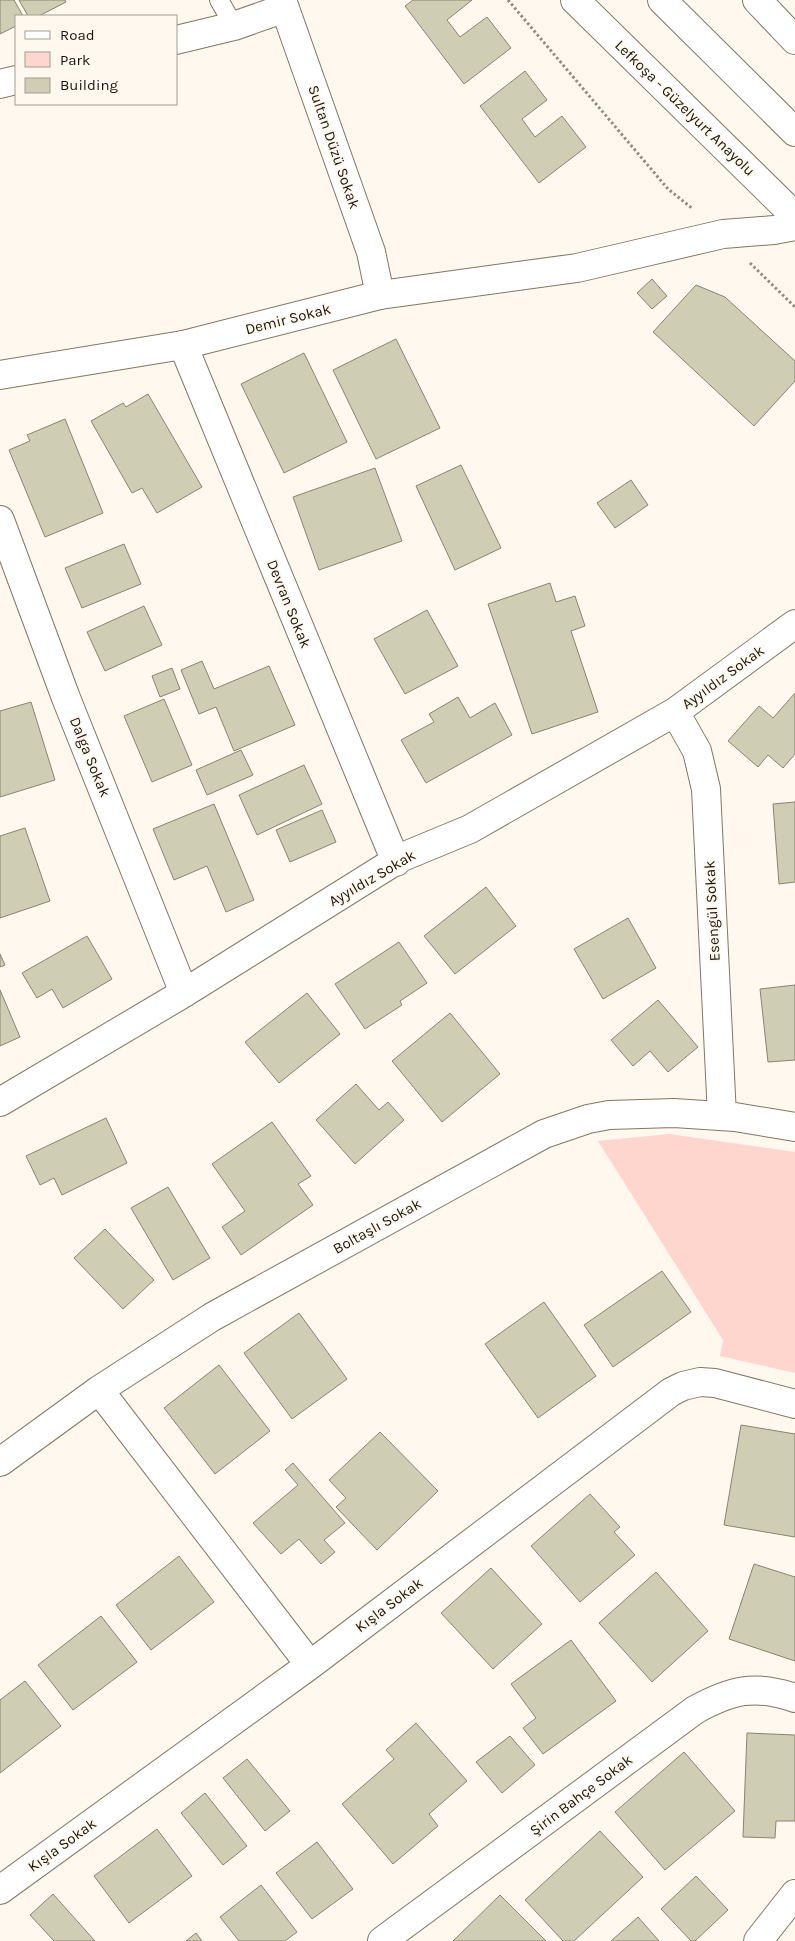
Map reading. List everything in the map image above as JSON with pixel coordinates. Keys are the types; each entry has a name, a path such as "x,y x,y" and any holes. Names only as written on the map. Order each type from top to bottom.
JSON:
{"main road":[{"name":"Lefkoşa - Güzelyurt Anayolu","path":"575,0 786,218"},
{"path":"662,0 795,132"},
{"path":"757,0 795,40"},
{"path":"178,40 234,26 283,4"},
{"name":"Sultan Düzü Sokak","path":"283,4 371,252 380,295"},
{"path":"0,84 15,80"},
{"name":"Demir Sokak","path":"0,375 183,345 380,295 577,268 786,218"},
{"name":"Devran Sokak","path":"183,345 396,862"},
{"name":"Dalga Sokak","path":"0,520 66,698 184,993"},
{"name":"Ayyıldız Sokak","path":"0,1102 184,993 400,858 470,829 675,712 795,624"},
{"name":"Esengül Sokak","path":"675,712 697,751 706,789 722,1116"},
{"name":"Boltaşlı Sokak","path":"0,1462 98,1390 212,1317 544,1134 588,1119 609,1115 674,1113 722,1116 795,1127"},
{"name":"Kışla Sokak","path":"0,1890 310,1665 671,1392 683,1386 700,1382 715,1383 795,1404"},
{"path":"98,1390 310,1665"},
{"name":"Şirin Bahçe Sokak","path":"382,1941 695,1710 715,1699 737,1691 758,1689 778,1692 795,1698"},
{"path":"758,1941 795,1894"}],"lane":[{"path":"219,0 234,26"}],"path":[{"path":"508,0 668,189 723,234 769,284 795,308"}],"green space":[{"path":"669,1134 795,1152 795,1373 720,1356 723,1340 598,1141"}],"building":[{"path":"0,0 14,0 22,15 15,15 15,26 0,34"},
{"path":"19,0 65,0 66,2 41,15 27,15"},
{"path":"413,0 472,0 447,20 460,37 487,17 511,48 464,84 405,6"},
{"path":"525,71 547,100 522,119 535,137 562,116 586,147 539,183 480,106"},
{"path":"652,279 667,296 652,309 637,293"},
{"path":"696,285 725,297 795,361 795,381 754,426 653,332"},
{"path":"396,339 440,428 376,459 333,370"},
{"path":"304,353 347,442 284,473 241,384"},
{"path":"148,394 202,487 157,513 142,488 132,493 91,421 123,403 126,407"},
{"path":"65,419 103,513 45,537 9,450 30,441 27,435"},
{"path":"461,465 501,548 455,570 416,486"},
{"path":"375,468 402,541 319,570 293,497"},
{"path":"631,480 648,505 615,528 597,503"},
{"path":"124,544 141,584 82,608 65,568"},
{"path":"550,583 556,602 575,596 585,626 571,631 598,712 532,734 488,604"},
{"path":"144,606 162,645 105,671 87,632"},
{"path":"427,610 458,666 405,694 374,639"},
{"path":"202,661 214,689 269,666 295,725 234,751 216,707 199,714 181,670"},
{"path":"172,668 180,689 160,697 152,676"},
{"path":"795,693 795,754 783,768 768,755 758,767 728,741 759,706 773,718"},
{"path":"458,697 470,718 495,703 512,735 426,783 401,740 434,722 429,714"},
{"path":"164,699 192,765 152,782 124,716"},
{"path":"31,702 55,780 0,797 0,711"},
{"path":"241,750 253,775 207,795 196,770"},
{"path":"304,765 322,804 257,835 239,795"},
{"path":"795,802 795,882 779,884 773,804"},
{"path":"214,804 254,900 226,912 207,866 174,880 153,829"},
{"path":"322,810 336,842 290,862 276,830"},
{"path":"25,828 50,901 0,918 0,836"},
{"path":"486,887 516,926 455,974 424,936"},
{"path":"628,918 656,968 603,999 574,949"},
{"path":"87,936 112,979 63,1008 52,989 37,998 22,973"},
{"path":"399,942 427,983 400,1001 402,1005 365,1029 335,984"},
{"path":"0,954 5,965 0,967"},
{"path":"795,985 795,1060 768,1062 760,989"},
{"path":"0,990 20,1037 0,1046"},
{"path":"307,993 340,1034 279,1083 245,1042"},
{"path":"658,1000 698,1047 668,1072 650,1051 633,1066 611,1040"},
{"path":"450,1013 500,1074 442,1122 392,1061"},
{"path":"356,1084 379,1110 388,1102 404,1120 355,1164 316,1120"},
{"path":"106,1118 127,1163 62,1195 54,1178 40,1185 26,1156"},
{"path":"272,1122 311,1176 298,1184 313,1205 241,1255 222,1227 245,1211 212,1164"},
{"path":"168,1187 210,1258 173,1280 131,1208"},
{"path":"105,1229 154,1280 123,1309 74,1258"},
{"path":"662,1271 691,1312 613,1367 584,1325"},
{"path":"544,1302 596,1376 538,1418 485,1344"},
{"path":"299,1313 347,1379 292,1419 244,1353"},
{"path":"219,1365 270,1431 215,1474 164,1408"},
{"path":"741,1425 795,1434 795,1537 724,1525"},
{"path":"380,1432 438,1491 377,1550 336,1507 346,1498 329,1480"},
{"path":"293,1463 345,1523 324,1540 335,1552 321,1564 299,1539 281,1554 253,1523 298,1485 285,1470"},
{"path":"590,1494 620,1527 614,1532 635,1555 580,1602 531,1546"},
{"path":"179,1556 214,1602 151,1650 116,1605"},
{"path":"754,1564 795,1577 795,1661 729,1639"},
{"path":"491,1568 542,1624 493,1669 441,1613"},
{"path":"656,1572 708,1631 652,1682 599,1623"},
{"path":"101,1616 137,1662 73,1710 38,1665"},
{"path":"571,1640 616,1701 543,1754 523,1728 536,1718 511,1684"},
{"path":"25,1681 61,1726 0,1773 0,1700"},
{"path":"416,1723 467,1781 429,1814 438,1826 393,1864 342,1804 394,1759 386,1750"},
{"path":"747,1733 795,1735 795,1821 776,1821 775,1838 743,1837"},
{"path":"510,1736 535,1765 502,1793 476,1762"},
{"path":"684,1752 735,1811 665,1870 615,1812"},
{"path":"247,1759 290,1811 265,1831 223,1778"},
{"path":"205,1793 247,1846 223,1865 181,1813"},
{"path":"157,1829 192,1876 129,1923 94,1876"},
{"path":"600,1831 643,1877 574,1941 563,1941 525,1900"},
{"path":"317,1842 353,1889 312,1919 276,1873"},
{"path":"696,1876 728,1910 695,1941 691,1941 661,1909"},
{"path":"261,1885 297,1932 285,1941 239,1941 220,1917"},
{"path":"53,1894 95,1941 54,1941 30,1915"},
{"path":"500,1895 546,1941 453,1941"},
{"path":"638,1917 659,1941 611,1941"},
{"path":"196,1933 202,1941 186,1941"}]}
